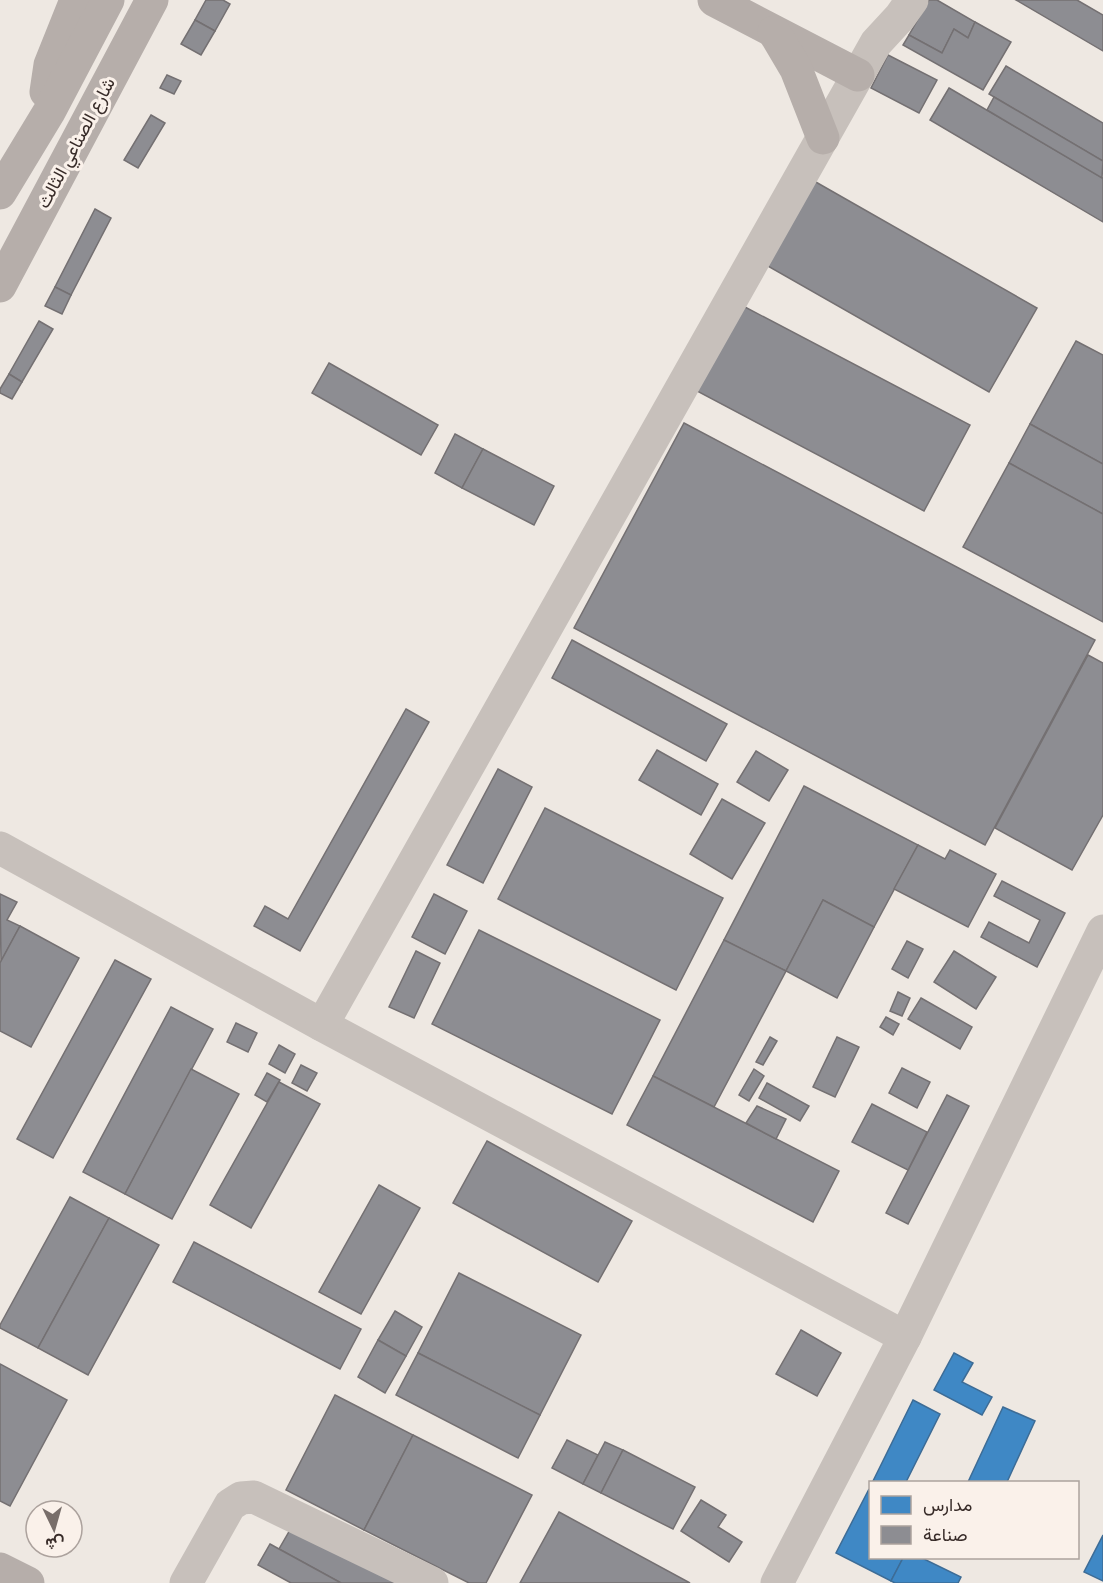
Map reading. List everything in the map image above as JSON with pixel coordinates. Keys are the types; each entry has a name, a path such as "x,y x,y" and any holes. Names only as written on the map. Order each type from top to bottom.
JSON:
{"main road":[{"path":"49,112 46,85 50,65 76,0"},
{"path":"0,193 49,112 108,0"},
{"name":"شارع الصناعي الثالث","path":"0,286 152,0"},
{"path":"714,0 858,75"},
{"path":"774,33 796,69 823,138"},
{"path":"0,1569 28,1583"}],"street":[{"path":"876,43 879,26 890,0"},
{"path":"322,1025 876,43 912,0"},
{"path":"0,848 322,1025 905,1336"},
{"path":"777,1583 905,1336 1103,931"},
{"path":"186,1583 230,1505 241,1498 254,1497 432,1583"}],"building: مدارس":[{"path":"954,1353 973,1363 962,1382 992,1397 982,1415 934,1390"},
{"path":"913,1400 940,1414 906,1481 873,1481"},
{"path":"1003,1407 1035,1421 1007,1481 968,1481"},
{"path":"869,1489 869,1559 902,1559 891,1581 836,1553"},
{"path":"1103,1535 1103,1581 1084,1572"},
{"path":"902,1559 924,1559 961,1577 958,1583 895,1583 891,1581"}],"building: صناعة":[{"path":"206,0 223,0 230,4 215,31 195,20"},
{"path":"929,0 937,0 975,22 968,38 954,29 942,53 909,35"},
{"path":"1016,0 1077,0 1103,15 1103,51"},
{"path":"195,20 215,31 201,55 181,44"},
{"path":"975,22 1011,42 983,90 903,45 909,35 942,53 954,29 968,38"},
{"path":"888,55 937,80 919,113 871,88"},
{"path":"1006,66 1103,123 1103,161 989,94"},
{"path":"167,75 181,81 174,94 160,88"},
{"path":"949,88 1103,178 1103,222 930,120"},
{"path":"994,97 1103,161 1102,178 987,110"},
{"path":"151,115 165,123 138,168 124,160"},
{"path":"814,181 1037,308 989,392 766,265"},
{"path":"95,209 111,218 71,295 55,287"},
{"path":"55,287 71,295 62,314 45,306"},
{"path":"743,306 970,425 924,511 697,391"},
{"path":"39,321 53,329 22,382 9,374"},
{"path":"1076,341 1103,355 1103,464 1030,424"},
{"path":"329,363 438,425 421,455 312,393"},
{"path":"9,374 22,382 12,399 0,393"},
{"path":"684,423 1095,640 985,845 574,628"},
{"path":"1030,424 1103,464 1103,514 1009,463"},
{"path":"455,434 483,449 462,488 435,473"},
{"path":"483,449 554,486 534,525 462,488"},
{"path":"1009,463 1103,514 1103,622 963,547"},
{"path":"572,640 727,724 706,761 552,678"},
{"path":"1088,655 1103,663 1103,815 1072,870 995,828"},
{"path":"406,709 429,722 300,951 254,926 265,906 288,919"},
{"path":"657,750 718,784 701,815 639,780"},
{"path":"756,751 788,770 769,801 737,782"},
{"path":"498,769 532,787 483,883 447,865"},
{"path":"804,786 918,845 874,927 823,900 786,971 724,940"},
{"path":"722,799 765,823 732,879 690,854"},
{"path":"545,808 723,898 676,990 498,899"},
{"path":"918,845 945,859 950,850 996,874 968,927 894,889"},
{"path":"1002,881 1065,913 1037,967 981,937 989,922 1029,943 1040,920 994,896"},
{"path":"0,894 17,902 7,920 20,926 1,961"},
{"path":"434,894 467,911 445,954 412,937"},
{"path":"823,900 874,927 837,998 786,971"},
{"path":"20,926 79,958 31,1047 0,1031 0,963"},
{"path":"479,930 660,1020 612,1114 432,1024"},
{"path":"724,940 786,971 714,1107 653,1076"},
{"path":"907,941 923,949 908,978 892,969"},
{"path":"416,951 440,963 414,1018 389,1007"},
{"path":"954,951 996,977 976,1009 934,982"},
{"path":"115,960 151,979 53,1158 17,1139"},
{"path":"898,992 910,998 902,1016 890,1011"},
{"path":"921,998 972,1027 960,1049 908,1019"},
{"path":"171,1007 213,1029 125,1194 83,1172"},
{"path":"886,1017 899,1024 893,1035 880,1027"},
{"path":"236,1023 257,1033 248,1052 227,1042"},
{"path":"770,1037 777,1041 763,1065 756,1062"},
{"path":"837,1037 859,1047 835,1097 813,1087"},
{"path":"279,1045 295,1054 285,1073 269,1064"},
{"path":"301,1065 317,1073 307,1091 292,1083"},
{"path":"902,1068 930,1082 917,1108 889,1093"},
{"path":"191,1069 239,1094 172,1219 125,1194"},
{"path":"754,1069 764,1076 749,1101 739,1095"},
{"path":"267,1073 280,1080 267,1102 255,1095"},
{"path":"653,1076 839,1171 813,1222 627,1125"},
{"path":"279,1082 320,1104 251,1228 210,1205"},
{"path":"767,1083 809,1106 800,1121 759,1098"},
{"path":"947,1095 969,1106 908,1224 886,1213"},
{"path":"872,1104 927,1132 908,1170 852,1142"},
{"path":"757,1106 786,1119 776,1139 746,1123"},
{"path":"487,1141 632,1221 598,1282 453,1203"},
{"path":"379,1185 420,1208 361,1314 319,1292"},
{"path":"70,1197 109,1218 38,1348 0,1328 0,1325"},
{"path":"109,1218 159,1245 88,1375 38,1348"},
{"path":"194,1242 361,1329 340,1369 173,1282"},
{"path":"459,1273 581,1335 540,1415 418,1353"},
{"path":"395,1311 422,1327 406,1356 378,1340"},
{"path":"801,1330 841,1353 817,1396 776,1374"},
{"path":"378,1340 406,1356 385,1393 358,1377"},
{"path":"418,1353 540,1415 518,1458 396,1395"},
{"path":"0,1364 67,1400 10,1506 0,1501"},
{"path":"335,1395 413,1435 364,1530 286,1490"},
{"path":"413,1435 532,1495 486,1583 469,1583 364,1530"},
{"path":"567,1440 598,1455 583,1484 552,1468"},
{"path":"605,1442 623,1450 601,1493 583,1484"},
{"path":"623,1450 695,1487 673,1529 601,1493"},
{"path":"701,1500 726,1515 718,1527 742,1542 729,1562 681,1531"},
{"path":"559,1512 690,1583 520,1583"},
{"path":"294,1523 403,1583 341,1583 279,1549"},
{"path":"270,1544 341,1583 291,1583 258,1565"}]}
